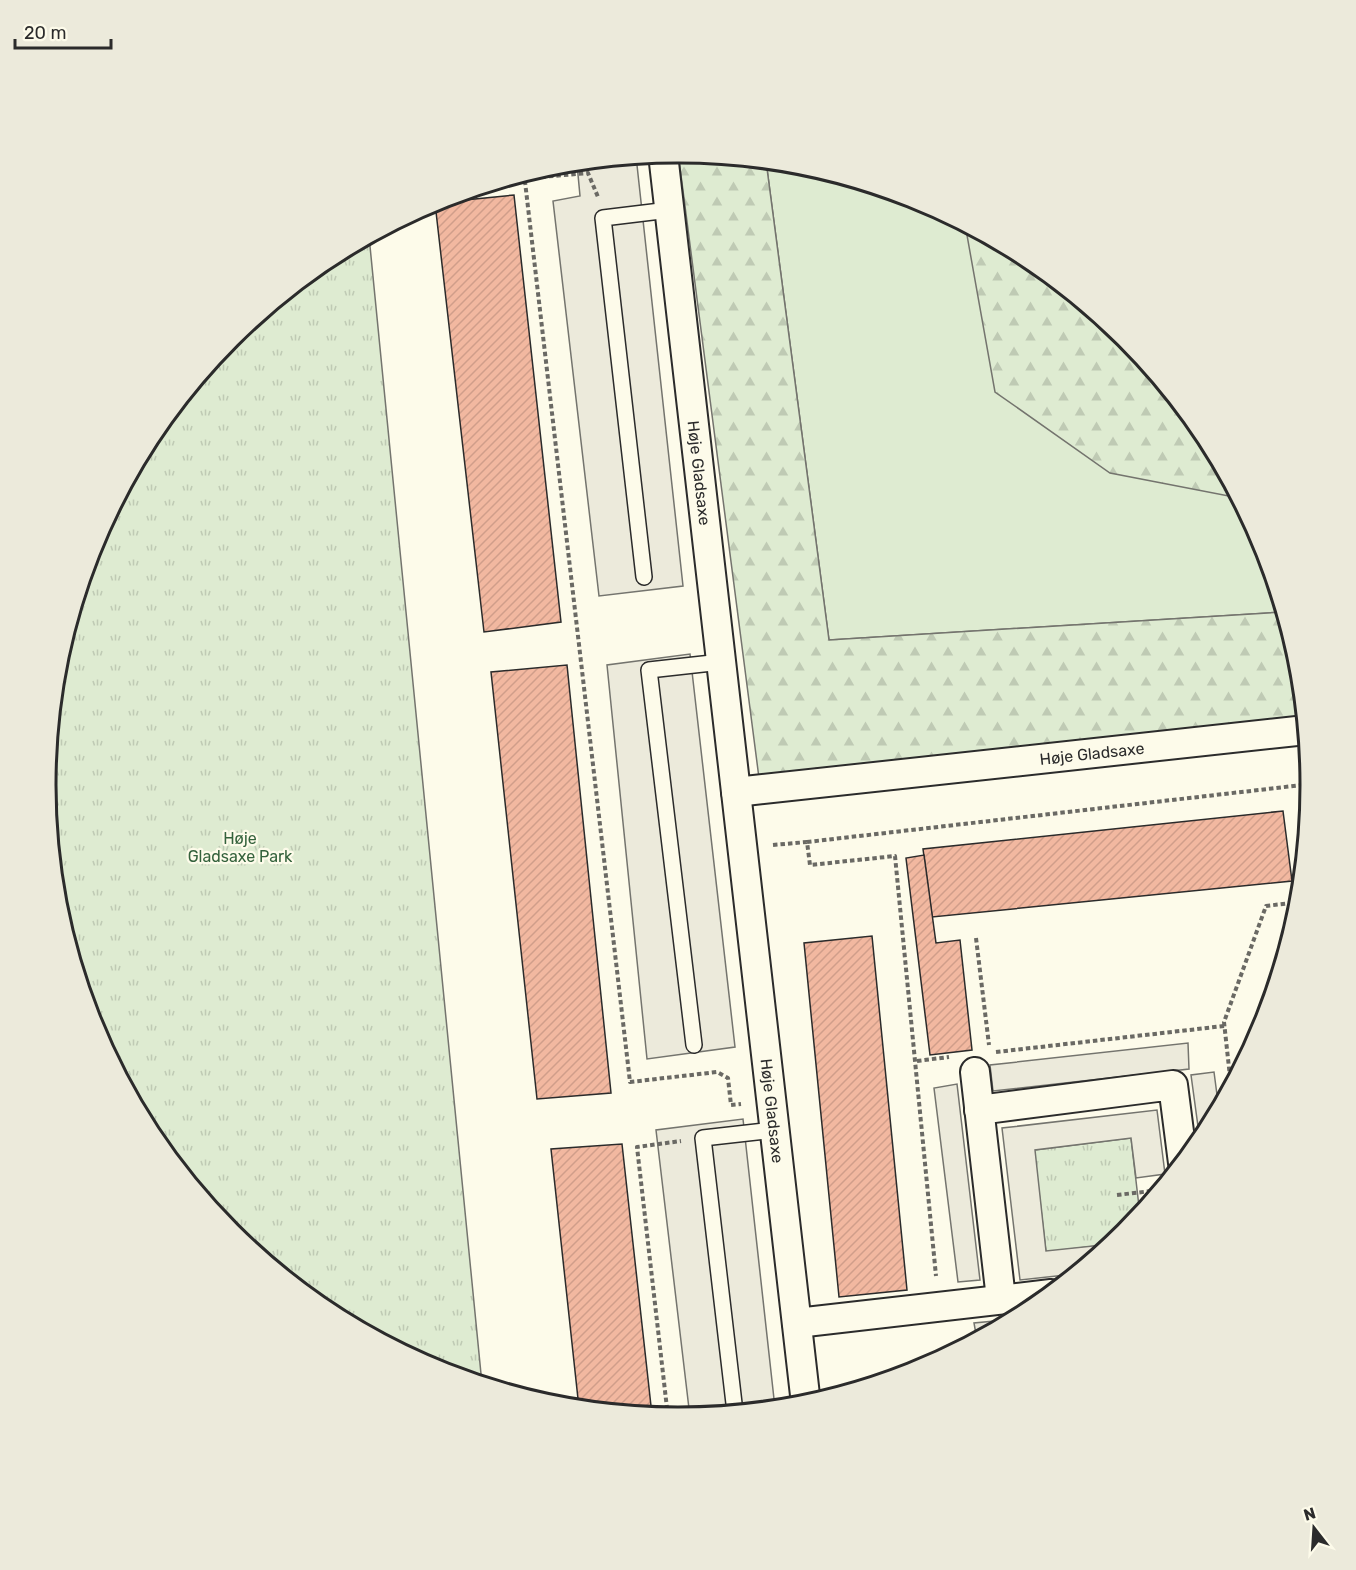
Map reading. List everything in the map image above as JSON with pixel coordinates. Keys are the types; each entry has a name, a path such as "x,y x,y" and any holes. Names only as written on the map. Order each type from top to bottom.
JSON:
{"street":[{"name":"Høje Gladsaxe","path":"664,163 805,1395"},
{"name":"Høje Gladsaxe","path":"736,792 1298,731"},
{"path":"967,1064 979,1110 1001,1299"},
{"path":"979,1110 1173,1085 1182,1151"},
{"path":"796,1323 1034,1296"}],"lane":[{"path":"644,577 603,218 669,210"},
{"path":"694,1045 649,670 721,662"},
{"path":"734,1404 703,1138 774,1130"}],"path":[{"path":"555,175 588,173 607,218"},
{"path":"525,182 630,1082 717,1072"},
{"path":"742,849 1300,785"},
{"path":"807,842 810,865 895,856 917,1061 938,1307"},
{"path":"1229,1072 1224,1026 1266,906 1289,903"},
{"path":"976,938 990,1053 1224,1026"},
{"path":"917,1061 967,1064"},
{"path":"667,1407 637,1147 703,1138"},
{"path":"1117,1195 1149,1191"}],"green space":[{"path":"679,163 719,164 767,169 829,640 1275,613 1289,664 1295,704 1297,723 759,778"},
{"path":"767,169 799,174 878,196 953,227 1024,267 1088,317 1146,375 1196,439 1236,510 1253,547 1275,613 829,640"},
{"path":"967,234 1024,267 1057,291 1118,345 1172,406 1196,439 1229,496 1110,473 995,392"},
{"name":"Høje Gladsaxe Park","path":"370,245 481,1375 403,1343 332,1303 299,1279 238,1225 184,1164 160,1131 139,1096 103,1023 77,946 67,906 57,826 57,744 67,664 89,585 103,547 139,474 160,439 184,406 238,345 299,291 332,267"},
{"path":"1131,1138 1139,1203 1096,1246 1046,1252 1034,1150"}],"shaded area":[{"path":"637,164 683,586 599,596 553,201 580,196 578,171"},
{"path":"690,654 735,1047 647,1059 607,665"},
{"path":"1188,1043 1189,1069 993,1091 990,1065"},
{"path":"1214,1072 1217,1096 1198,1127 1191,1075"},
{"path":"957,1084 980,1280 958,1282 934,1088"},
{"path":"1157,1110 1165,1173 1136,1178 1131,1138 1035,1150 1046,1251 1096,1246 1061,1276 1020,1280 1002,1128"},
{"path":"743,1119 774,1400 689,1407 656,1130"},
{"path":"994,1321 975,1331 974,1323"}],"building":[{"path":"514,195 561,622 484,632 436,212 468,200"},
{"path":"567,665 611,1093 537,1099 491,672"},
{"path":"1283,811 1292,881 932,917 923,849"},
{"path":"924,855 936,943 960,940 972,1050 930,1055 906,858"},
{"path":"872,936 907,1290 839,1297 804,943"},
{"path":"622,1144 651,1407 578,1399 551,1149"}]}
